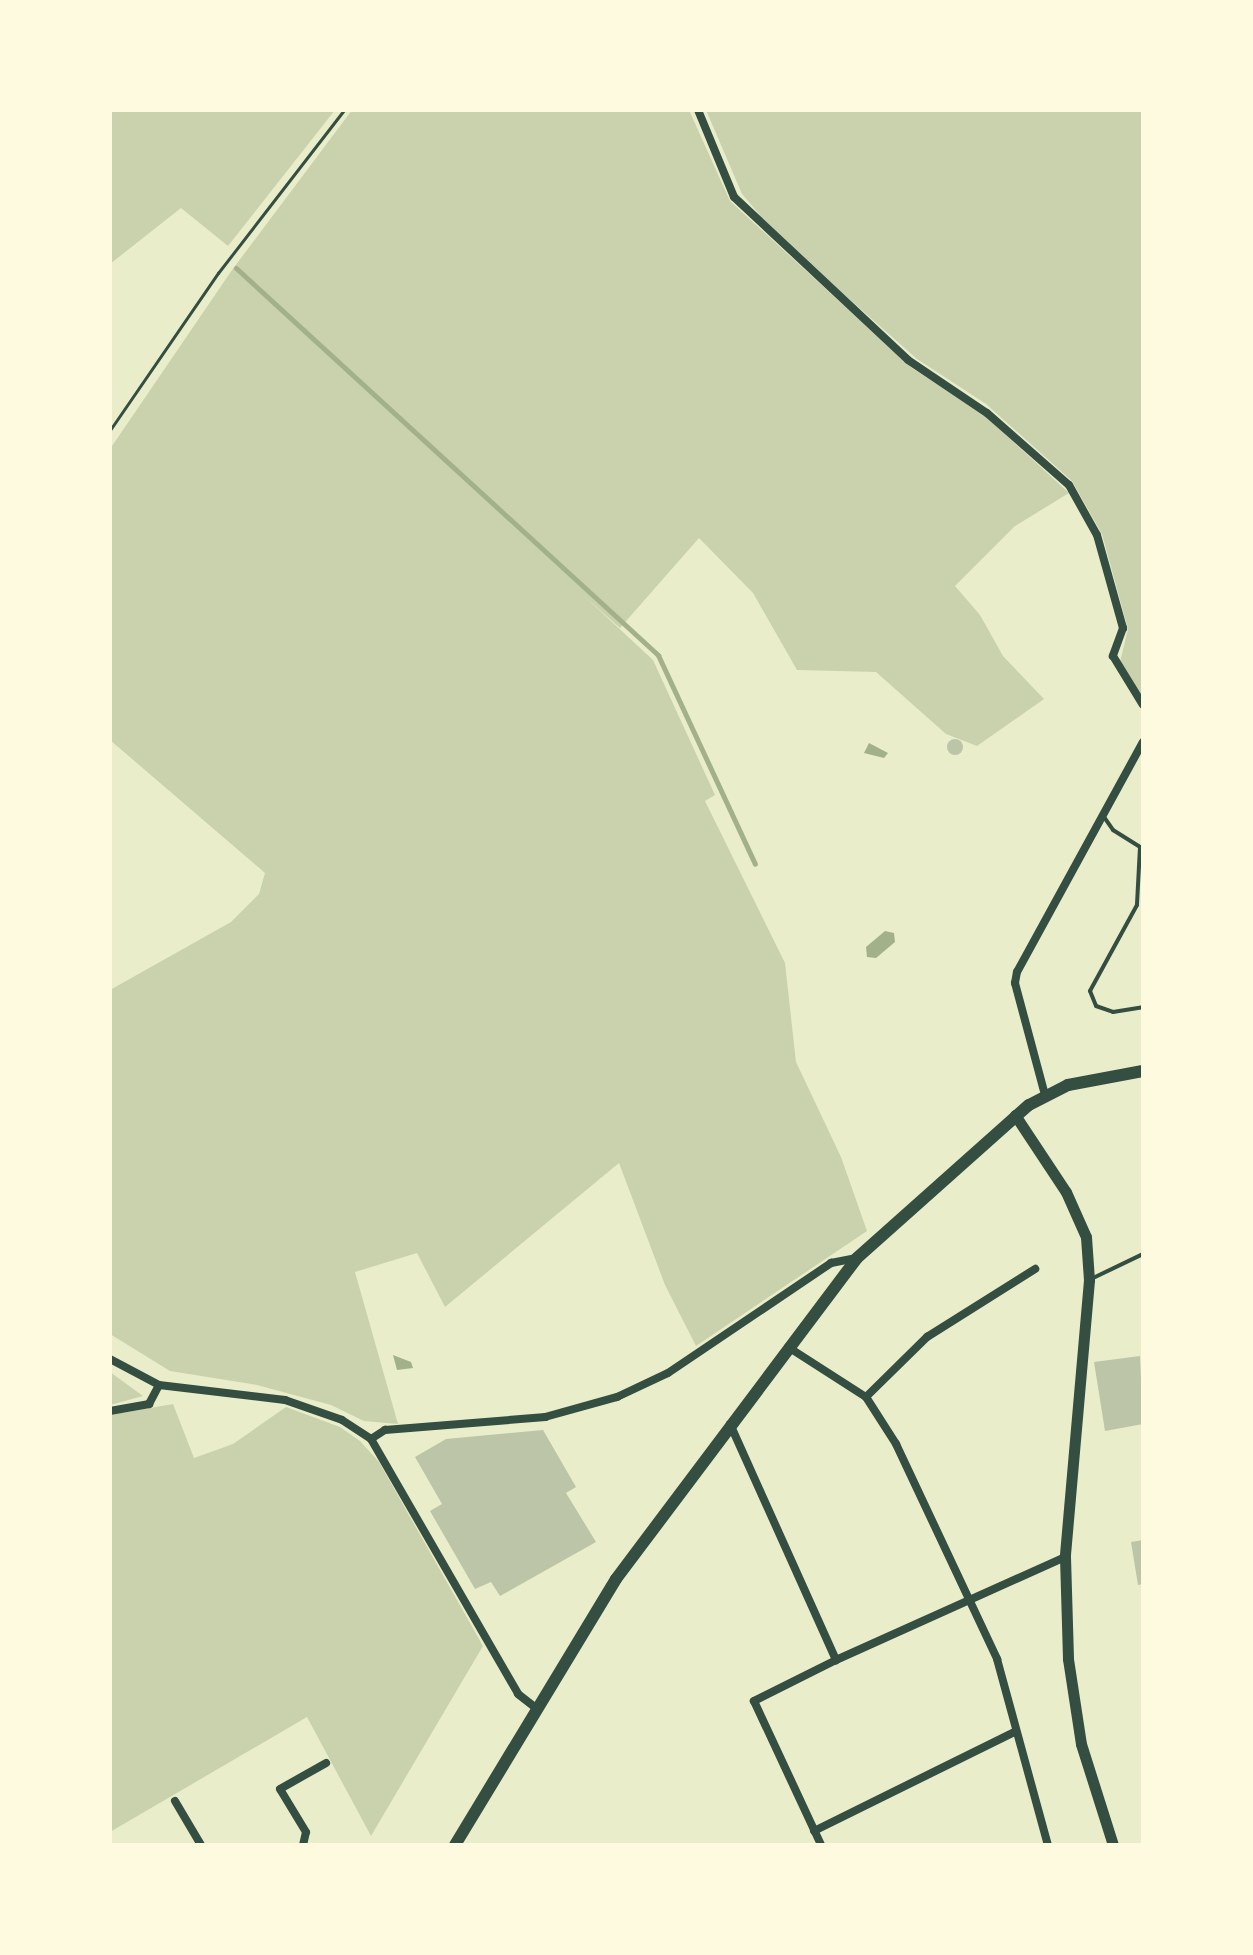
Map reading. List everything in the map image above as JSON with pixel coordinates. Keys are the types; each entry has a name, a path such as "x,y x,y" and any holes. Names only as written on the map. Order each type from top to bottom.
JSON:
{"main road":[{"path":"455,1845 616,1579 857,1258 1015,1115 1045,1095 1143,1071"},
{"path":"1015,1115 1066,1192 1086,1237 1089,1280 1065,1557 1068,1659 1081,1744 1113,1845"}],"street":[{"path":"698,110 734,197 908,360 987,413 1069,485 1097,535 1123,628 1113,656 1143,705"},
{"path":"1045,1095 1015,983 1036,933 1104,817 1143,742"},
{"path":"371,1439 385,1430 545,1417 617,1397 668,1373 831,1263 857,1258"},
{"path":"866,1397 927,1337 1035,1269"},
{"path":"788,1346 866,1397 896,1444 971,1598 997,1659 1048,1845"},
{"path":"110,1359 159,1385 285,1400 342,1420 371,1439 518,1694 537,1709"},
{"path":"110,1411 149,1404 159,1385"},
{"path":"730,1424 836,1660"},
{"path":"821,1845 754,1701 836,1660 1065,1557"},
{"path":"814,1831 1016,1731"},
{"path":"303,1845 306,1832 280,1789 326,1763"},
{"path":"175,1801 201,1845"}],"lane":[{"path":"1104,817 1113,830 1140,847 1140,906 1090,991 1096,1006 1113,1012 1143,1007"},
{"path":"1089,1280 1143,1254"}],"path":[{"path":"110,430 218,273 344,110"}],"shaded area":[{"path":"110,110 335,110 228,246 181,208 110,264"},
{"path":"352,110 689,110 730,201 912,368 983,414 1069,493 1015,526 955,586 980,615 1003,656 1044,699 977,746 946,734 876,672 797,670 753,593 699,538 620,628 583,595 653,660 715,795 705,801 785,963 796,1062 841,1157 867,1231 696,1346 665,1285 619,1163 445,1307 417,1253 355,1272 398,1424 364,1421 331,1405 257,1385 170,1371 110,1334 110,990 231,922 259,894 265,873 110,740 110,449 232,270"},
{"path":"706,110 1143,110 1143,700 1120,662 1128,629 1102,534 1072,481 986,404 917,359 778,236 742,194"},
{"path":"869,743 888,753 884,758 864,753"},
{"path":"885,931 894,933 895,942 876,958 867,957 866,947"},
{"path":"393,1355 411,1362 413,1368 397,1370"},
{"path":"110,1372 143,1396 110,1405"},
{"path":"173,1404 194,1458 233,1444 286,1407 340,1427 360,1441 379,1462 483,1646 371,1836 307,1717 110,1832 110,1415"}],"building":[{"path":"952,739 958,739 963,747 961,753 952,755 947,750 947,744"},
{"path":"1140,1356 1143,1424 1105,1431 1094,1362"},
{"path":"543,1430 576,1487 566,1493 596,1542 500,1596 491,1582 475,1589 430,1511 442,1504 415,1457 446,1439"},
{"path":"1143,1540 1143,1584 1138,1585 1131,1542"}],"waterway":[{"path":"236,268 658,655 755,864"}]}
